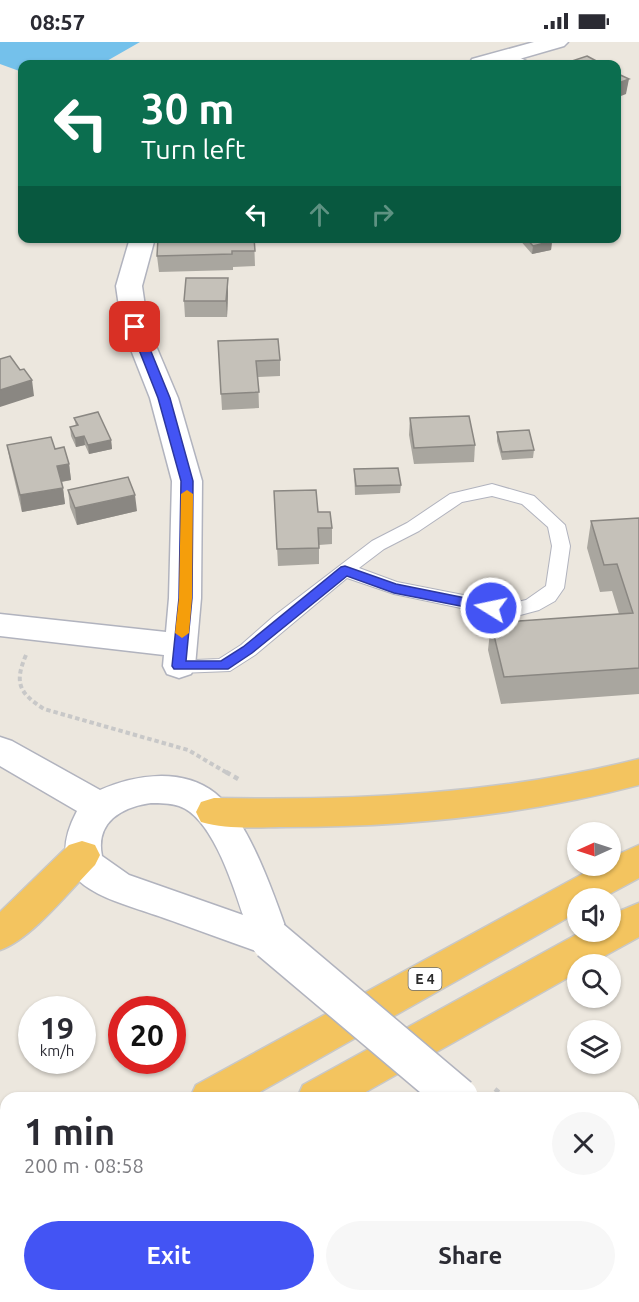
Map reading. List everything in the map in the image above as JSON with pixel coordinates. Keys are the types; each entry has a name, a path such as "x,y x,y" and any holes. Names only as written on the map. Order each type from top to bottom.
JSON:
{"highway":[{"path":"214,812 278,814 400,810 508,797 639,772"},
{"path":"0,934 17,921 82,855"},
{"name":"E 4","path":"222,1092 639,860"},
{"path":"329,1092 639,918"}],"street":[{"path":"518,60 557,42"},
{"path":"0,626 180,655 185,598 187,481 164,398 135,327 129,286 142,243"},
{"path":"0,750 100,807"},
{"path":"271,940 260,909 228,838 214,812 202,802 188,794 170,790 132,792 113,798 90,818 82,843 82,855 87,866 99,876 229,928 271,940 451,1092"}],"lane":[{"path":"180,655 223,666 248,650 345,570 378,546 456,498 492,490 528,500 556,525 561,546 555,588 548,596 532,605 509,611 394,588 345,570"}],"water":[{"path":"0,42 140,42 108,60 18,60 18,71 0,64"}],"building":[{"path":"587,56 594,60 575,60"},
{"path":"621,75 629,79 621,82"},
{"path":"158,243 254,243 255,251 232,251 232,254 157,256"},
{"path":"186,278 228,278 226,301 184,301"},
{"path":"278,339 280,360 256,361 259,392 221,394 218,341"},
{"path":"10,356 20,370 24,369 32,380 0,390 0,359"},
{"path":"98,412 111,440 88,445 84,436 75,438 70,427 78,425 74,418"},
{"path":"469,416 475,445 414,448 410,418"},
{"path":"529,430 534,450 502,452 497,432"},
{"path":"51,437 55,449 64,447 69,464 57,466 63,488 20,495 7,445"},
{"path":"398,468 401,485 356,486 354,469"},
{"path":"128,477 135,495 75,508 68,490"},
{"path":"316,490 318,512 330,512 332,528 318,528 319,548 277,549 274,491"},
{"path":"639,518 639,668 504,677 491,623 633,613 617,564 604,565 591,521"}],"slow traffic":[{"path":"182,633 187,494"}],"route":[{"path":"135,327 164,398 187,481 185,598 179,666 223,666 248,650 345,570 394,588 491,608"}]}
